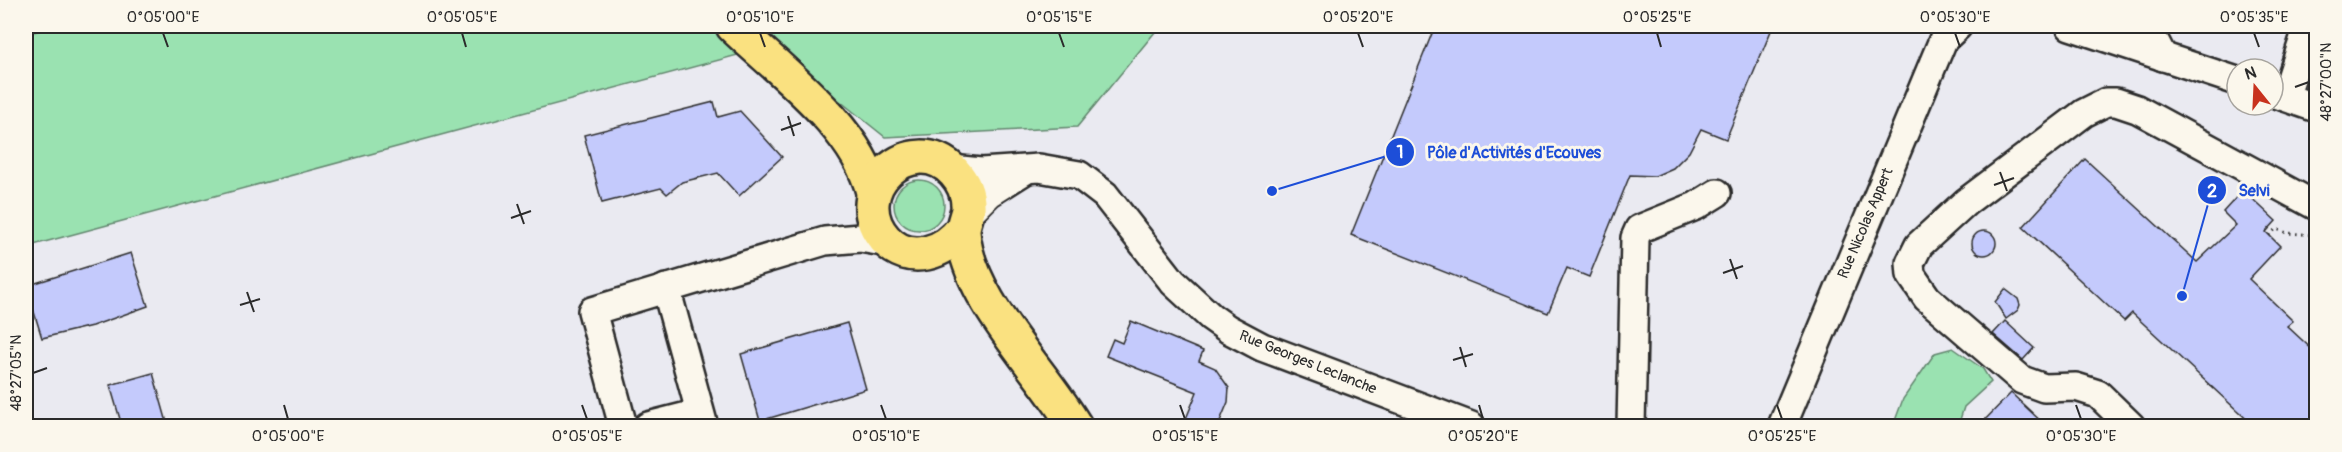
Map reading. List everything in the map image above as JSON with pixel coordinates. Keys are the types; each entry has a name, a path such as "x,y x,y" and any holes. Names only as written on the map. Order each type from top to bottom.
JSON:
{"main road":[{"path":"733,26 850,140 874,154 899,162 926,158 951,169 966,190 965,222 969,261 983,294 1075,426"},
{"path":"850,140 864,164 872,199 873,220 889,243 908,253 918,254 944,247 965,222"},
{"path":"872,199 879,180 899,162"},
{"path":"918,254 944,267 983,294"}],"street":[{"name":"Rue Nicolas Appert","path":"1782,426 1943,40 1958,26"},
{"path":"2070,26 2225,77"},
{"path":"2147,26 2163,57"},
{"path":"2285,81 2308,26"},
{"path":"2285,97 2316,108"},
{"path":"2131,426 2098,394 2076,387 2044,388 2022,380 1928,298 1911,275 1910,263 1919,245 1966,201 2084,113 2106,102 2116,102 2137,109 2316,206"},
{"name":"Rue Georges Leclanche","path":"951,169 981,172 1027,169 1066,171 1091,183 1122,215 1173,282 1205,312 1228,329 1262,347 1471,426"},
{"path":"965,222 989,193 1027,169"},
{"path":"1631,426 1635,238 1639,229 1696,206 1717,193"},
{"path":"825,241 854,224 872,199"},
{"path":"623,426 592,311 825,241 860,238 889,243"},
{"path":"648,426 702,420 666,288"}],"path":[{"path":"843,26 850,26"},
{"path":"2269,235 2276,229 2287,233 2316,235"}],"shaded area":[{"path":"1160,26 2316,26 2316,426 26,426 26,245 771,46 885,137 1077,127"}],"green space":[{"path":"56,26 1160,26 1077,127 885,137 771,46 26,247 26,34"},
{"path":"919,180 933,184 940,191 944,205 940,219 933,226 919,230 905,226 898,219 894,205 898,191 905,184"},
{"path":"1953,348 1983,369 1991,382 1964,407 1958,426 1893,426 1903,399 1935,353"}],"building":[{"path":"1435,26 1773,26 1726,139 1701,129 1689,152 1673,168 1655,176 1630,175 1589,277 1567,268 1548,313 1351,235"},
{"path":"714,102 718,117 740,111 782,157 739,196 718,173 682,182 667,194 661,188 602,203 584,135"},
{"path":"2085,159 2197,262 2236,225 2223,212 2243,190 2276,221 2266,232 2280,246 2249,279 2293,321 2287,326 2316,353 2316,426 2254,426 2132,313 2124,321 2023,227"},
{"path":"1984,231 1993,234 1996,243 1993,252 1984,255 1975,252 1972,243 1975,234"},
{"path":"131,253 148,306 92,326 42,338 26,286"},
{"path":"2005,289 2018,299 2020,305 2018,310 2006,319 1995,302"},
{"path":"1131,321 1203,351 1199,361 1215,368 1229,388 1228,402 1218,426 1183,426 1197,392 1106,356 1113,339 1122,343"},
{"path":"2005,321 2034,348 2023,360 1993,334"},
{"path":"847,323 866,389 760,421 741,354"},
{"path":"153,373 168,426 122,426 110,385"},
{"path":"2011,393 2046,426 1979,426"}],"place":[{"name":"Pôle d'Activités d'Ecouves","path":"1272,191"},
{"name":"Selvi","path":"2182,296"}]}
